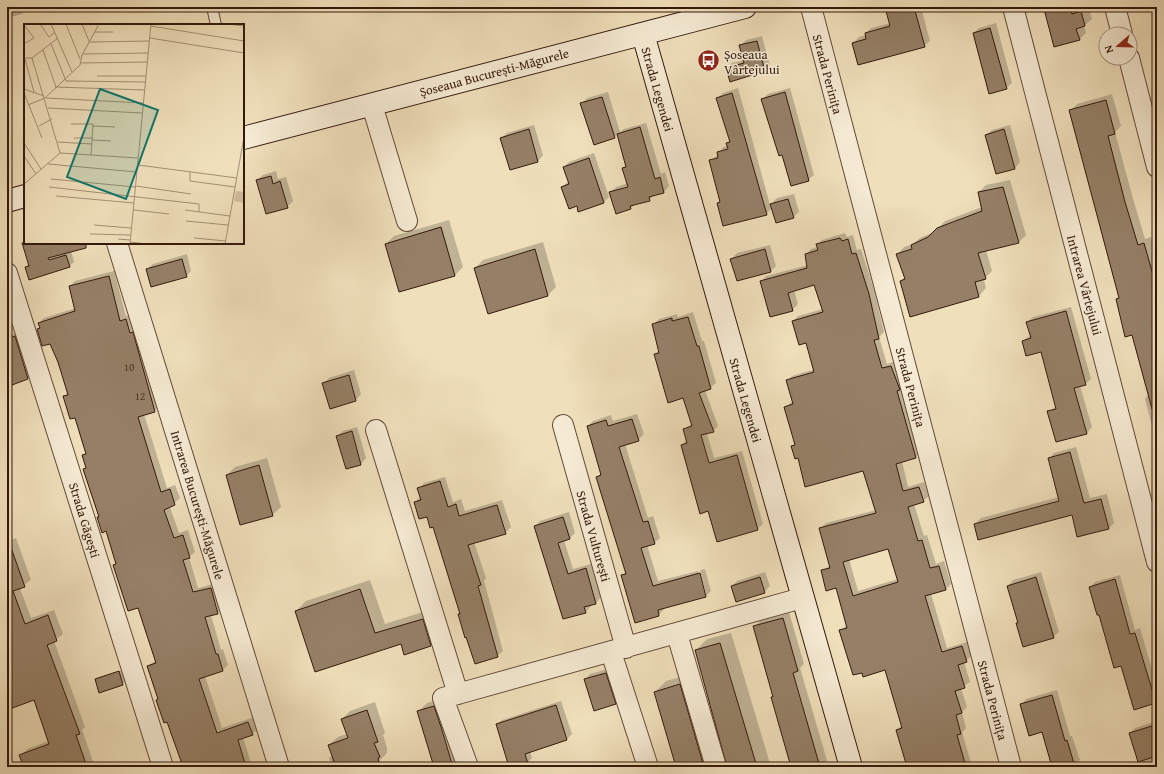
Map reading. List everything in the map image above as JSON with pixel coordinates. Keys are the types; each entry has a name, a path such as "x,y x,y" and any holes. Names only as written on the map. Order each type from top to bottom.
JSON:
{"street":[{"name":"Strada Perinița","path":"811,7 1010,767"},
{"name":"Intrarea Vârtejului","path":"1013,7 1157,562"},
{"path":"1115,7 1120,26"},
{"name":"Șoseaua București-Măgurele","path":"244,135 372,105 736,8"},
{"name":"Strada Legendei","path":"642,34 851,767"},
{"path":"1130,66 1157,167"},
{"path":"372,105 407,221"},
{"path":"7,201 24,196"},
{"name":"Intrarea București-Măgurele","path":"117,244 279,767"},
{"name":"Strada Găgești","path":"7,273 163,767"},
{"name":"Strada Vulturești","path":"563,425 648,767"},
{"path":"376,430 450,696 468,767"},
{"path":"450,696 802,598"},
{"path":"677,634 716,767"}],"lane":[{"path":"212,7 216,24"}],"building":[{"path":"903,7 914,7 925,47 858,65 852,43 866,39 865,33 890,26 886,11"},
{"path":"1053,7 1070,7 1072,14 1081,11 1085,26 1076,29 1080,40 1054,47 1044,9"},
{"path":"990,28 1007,89 989,94 973,33"},
{"path":"757,41 765,71 730,82 726,68 744,63 739,45"},
{"path":"785,92 809,181 791,186 782,155 779,156 761,99"},
{"path":"732,93 767,215 723,226 717,203 720,202 709,160 718,158 717,152 728,149 726,143 730,142 716,98"},
{"path":"602,97 615,138 594,145 580,103"},
{"path":"1106,100 1115,134 1108,136 1125,202 1138,245 1144,243 1157,289 1157,408 1152,409 1132,335 1125,337 1116,299 1119,298 1069,110"},
{"path":"640,127 655,179 660,177 664,193 649,197 650,201 630,206 631,209 616,214 609,192 628,187 622,168 626,167 617,134"},
{"path":"529,129 538,162 510,170 500,138"},
{"path":"1004,129 1015,169 996,174 985,135"},
{"path":"589,158 604,203 578,212 577,206 569,209 561,187 569,184 563,167"},
{"path":"271,176 273,184 280,181 288,208 266,214 256,180"},
{"path":"1003,187 1019,243 978,253 986,279 975,282 979,297 910,317 900,281 905,279 896,254 912,249 911,245 928,237 937,228 982,211 978,192"},
{"path":"788,199 794,218 776,223 770,204"},
{"path":"441,227 455,276 399,292 385,244"},
{"path":"840,238 842,241 848,239 852,254 856,253 869,294 879,339 874,340 882,368 891,366 900,390 897,391 916,458 896,464 903,491 919,487 924,502 908,507 918,541 922,540 930,568 939,566 946,590 925,596 942,652 962,646 967,662 958,665 965,688 955,691 962,713 956,715 961,734 957,735 966,767 907,767 896,730 902,728 885,670 863,677 862,673 853,675 839,630 847,628 836,588 826,591 821,570 830,568 819,528 876,513 863,471 805,487 798,458 795,459 791,446 795,445 784,407 793,404 786,380 814,372 806,343 799,345 792,321 823,312 814,285 788,293 793,311 770,317 760,281 807,268 805,254 818,250 816,244","holes":["888,549 898,582 853,596 843,562"]},
{"path":"22,243 86,244 86,248 48,258 49,260 66,255 70,267 29,280 25,267 29,266"},
{"path":"535,249 548,296 488,314 474,268"},
{"path":"765,249 771,272 737,281 730,259"},
{"path":"182,259 187,277 151,287 146,269"},
{"path":"109,276 120,321 126,319 130,333 133,332 155,412 138,417 161,492 170,489 175,505 164,510 174,538 183,535 190,558 183,560 193,592 211,588 218,614 205,617 216,654 218,654 223,671 199,679 217,733 248,722 253,735 238,740 246,767 190,767 188,762 182,764 167,722 164,723 156,700 158,699 147,666 156,663 138,608 128,611 113,565 116,564 106,531 102,533 97,517 99,517 83,469 86,468 82,455 86,454 75,418 70,419 63,396 68,395 58,362 50,344 42,346 37,329 40,328 38,323 75,311 69,286"},
{"path":"1066,311 1086,385 1074,388 1087,434 1056,442 1047,411 1056,409 1041,352 1026,356 1022,341 1031,338 1026,322"},
{"path":"688,317 697,346 699,346 711,389 699,393 714,432 701,435 709,463 737,455 758,530 717,542 708,511 700,514 681,445 687,443 683,429 692,426 683,398 668,403 654,354 659,353 652,324 672,318 672,321"},
{"path":"15,336 28,379 12,385 7,369 7,339"},
{"path":"349,375 356,401 330,409 322,383"},
{"path":"632,419 639,441 619,447 643,522 648,521 655,544 641,548 653,586 700,573 706,597 658,610 659,616 635,623 621,575 626,574 596,477 601,475 587,426 606,420 608,426"},
{"path":"352,431 361,465 346,469 336,436"},
{"path":"1070,452 1084,503 1101,499 1109,529 1077,537 1072,515 978,540 974,524 1059,501 1048,458"},
{"path":"259,465 273,516 240,525 226,475"},
{"path":"440,481 448,507 456,504 459,516 497,505 506,534 468,545 481,585 478,586 498,657 475,664 466,637 465,638 458,614 460,614 433,527 430,528 427,517 419,519 414,502 421,500 417,488"},
{"path":"563,517 570,539 558,543 568,574 586,568 596,604 584,607 586,613 563,619 534,526"},
{"path":"7,542 9,542 25,587 13,591 25,624 48,615 57,641 47,645 80,734 76,735 87,767 24,767 19,755 49,744 34,700 7,710"},
{"path":"760,577 765,593 736,602 731,586"},
{"path":"1036,577 1054,638 1023,647 1016,623 1018,623 1007,586"},
{"path":"1115,579 1130,634 1135,633 1156,703 1134,710 1121,666 1114,668 1099,615 1097,615 1089,587"},
{"path":"360,589 375,633 423,619 431,646 404,655 401,644 315,672 295,611"},
{"path":"783,618 798,671 793,673 820,767 791,767 753,626"},
{"path":"720,643 757,767 727,767 695,650"},
{"path":"119,671 123,685 99,693 95,679"},
{"path":"606,673 616,704 594,711 584,679"},
{"path":"680,684 704,767 676,767 654,692"},
{"path":"1052,695 1065,741 1067,740 1075,767 1052,767 1042,732 1029,736 1020,704"},
{"path":"556,705 567,740 525,754 528,764 519,767 509,767 496,724"},
{"path":"434,706 453,767 434,767 417,711"},
{"path":"367,710 378,742 374,743 380,757 378,758 379,762 365,767 336,767 328,745 348,738 341,719"},
{"path":"1152,726 1157,742 1157,756 1138,762 1129,733"}],"place":[{"name":"Șoseaua Vârtejului","path":"709,61"}]}
